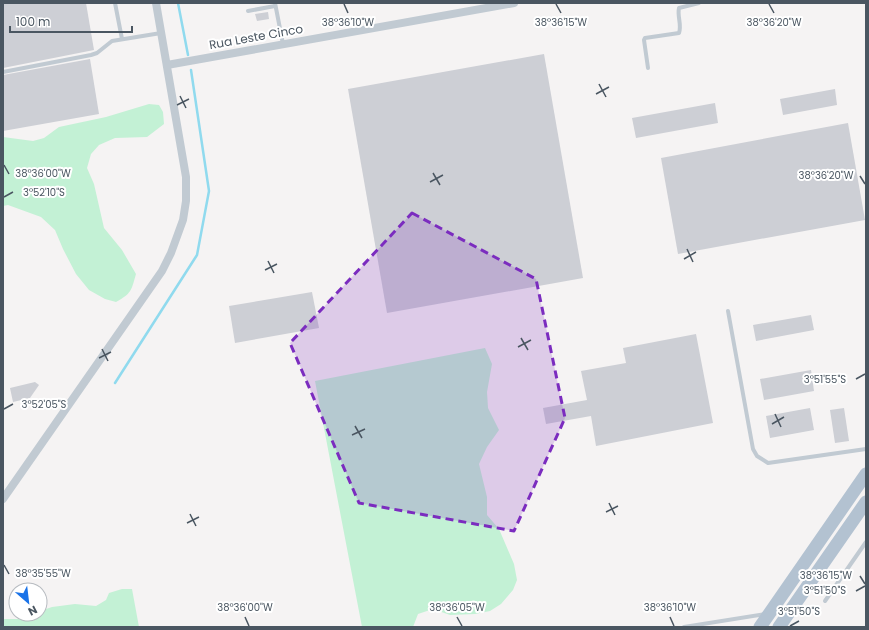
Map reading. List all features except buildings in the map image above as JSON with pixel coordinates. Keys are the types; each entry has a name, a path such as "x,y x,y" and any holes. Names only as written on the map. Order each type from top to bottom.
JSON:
{"main road":[{"path":"760,627 866,474"},
{"path":"779,627 866,502"}],"street":[{"path":"3,499 162,271 183,220 186,201 186,177 156,3"},
{"name":"Rua Leste Cinco","path":"167,65 514,3"}],"lane":[{"path":"116,3 122,39"},
{"path":"648,68 645,38 679,33 679,8 699,3"},
{"path":"248,11 275,4 283,44"},
{"path":"3,72 91,55 97,53 112,41 161,33"},
{"path":"728,311 753,449 756,456 768,463 866,449"},
{"path":"825,601 866,542"},
{"path":"684,627 769,614"}],"highlighted area":[{"path":"412,213 536,279 565,418 514,531 359,503 290,343"}],"green space":[{"path":"149,104 159,105 163,112 164,124 147,137 115,138 99,145 91,154 87,168 94,184 104,228 122,250 136,274 128,294 116,302 105,299 89,290 76,274 55,230 41,217 8,205 3,206 3,137 33,141 44,138 59,127 106,117"},
{"path":"485,348 492,364 487,392 488,408 499,430 487,447 479,464 487,497 487,515 499,529 514,564 517,580 513,590 501,604 490,611 475,614 450,615 433,609 418,614 413,627 362,627 315,381"},
{"path":"122,589 132,589 139,627 3,627 3,619 8,619 8,622 48,622 48,608 75,604 96,606 106,600 109,593"}],"waterway":[{"path":"178,3 188,55"},
{"path":"115,383 197,255 209,191 191,70"}]}
